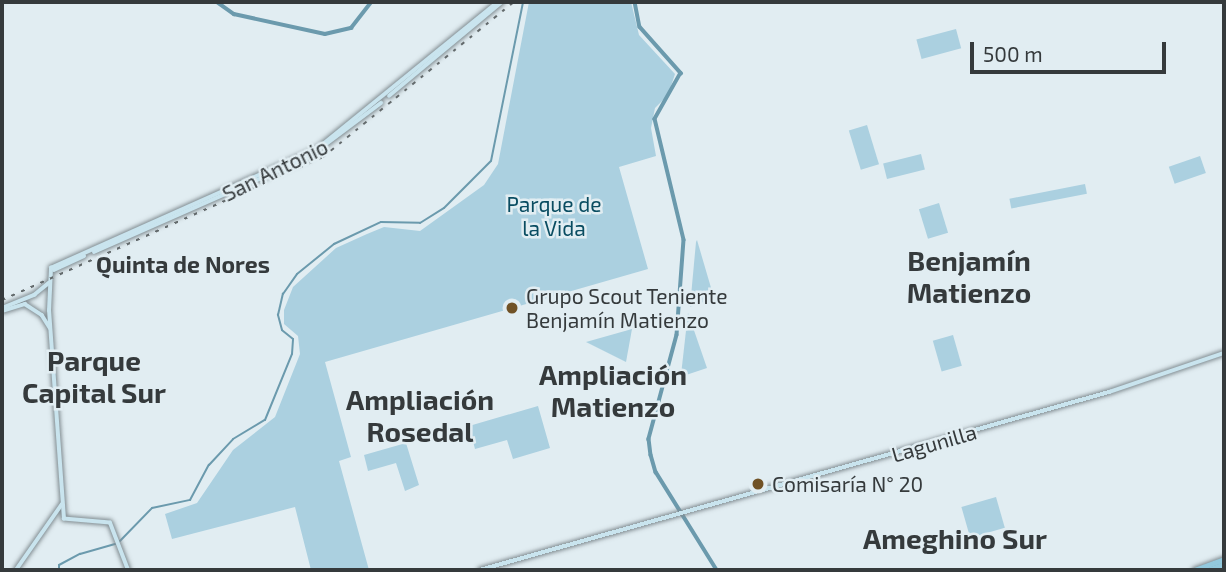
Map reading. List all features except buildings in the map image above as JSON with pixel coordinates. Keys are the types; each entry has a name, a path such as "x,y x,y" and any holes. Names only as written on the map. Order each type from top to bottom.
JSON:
{"main road":[{"name":"San Antonio","path":"51,278 55,269 322,150 500,2"},
{"path":"2,309 35,294 51,278"},
{"path":"51,278 49,302 65,522 103,521 114,526 128,570"},
{"path":"35,294 49,302"},
{"path":"35,294 35,309"},
{"path":"35,309 49,302"},
{"path":"2,309 19,303 35,309 51,331"},
{"name":"Lagunilla","path":"480,570 1146,381 1224,353"},
{"path":"16,570 63,502"},
{"path":"1196,570 1224,561"},
{"path":"1206,570 1224,561"}],"green space":[{"name":"Parque de la Vida","path":"529,2 631,2 639,35 675,74 668,95 655,108 651,128 656,156 619,167 648,269 325,362 351,457 339,461 369,570 311,570 295,507 172,539 165,514 197,503 233,450 275,417 300,354 298,336 284,324 284,310 293,287 336,248 367,234 384,227 420,231 484,185 498,164"},
{"path":"956,29 961,48 922,59 916,40"},
{"path":"867,125 879,164 861,170 849,131"},
{"path":"921,154 925,170 887,179 883,163"},
{"path":"1200,156 1206,173 1175,184 1169,167"},
{"path":"1085,184 1087,194 1011,209 1009,199"},
{"path":"939,203 948,233 928,239 919,209"},
{"path":"697,240 714,298 690,307 696,242"},
{"path":"688,313 707,368 683,376 681,375"},
{"path":"632,329 626,362 586,342"},
{"path":"953,335 962,366 942,372 933,341"},
{"path":"538,406 550,448 513,459 507,440 475,449 469,426"},
{"path":"406,443 419,485 405,491 396,463 368,471 364,455"},
{"path":"996,497 1005,528 970,538 961,507"}],"waterway":[{"path":"217,2 234,14 325,34 351,28 371,2"},
{"path":"59,570 59,565 80,554 118,543 152,508 190,500 209,465 233,439 265,420 292,354 293,339 282,330 278,315 283,294 297,274 334,244 381,222 420,223 444,208 491,161 523,2"},
{"path":"635,2 640,27 681,73 655,119 684,240 677,335 649,439 651,455 656,472 717,570"}],"railway":[{"path":"2,300 323,157 514,2"}],"place":[{"name":"Grupo Scout Teniente Benjamín Matienzo","path":"512,308"},
{"name":"Comisaría N° 20","path":"758,484"}],"district":[{"name":"Quinta de Nores","path":"183,264"},
{"name":"Benjamín Matienzo","path":"969,276"},
{"name":"Parque Capital Sur","path":"94,376"},
{"name":"Ampliación Matienzo","path":"613,390"},
{"name":"Ampliación Rosedal","path":"420,415"},
{"name":"Ameghino Sur","path":"955,538"}]}
